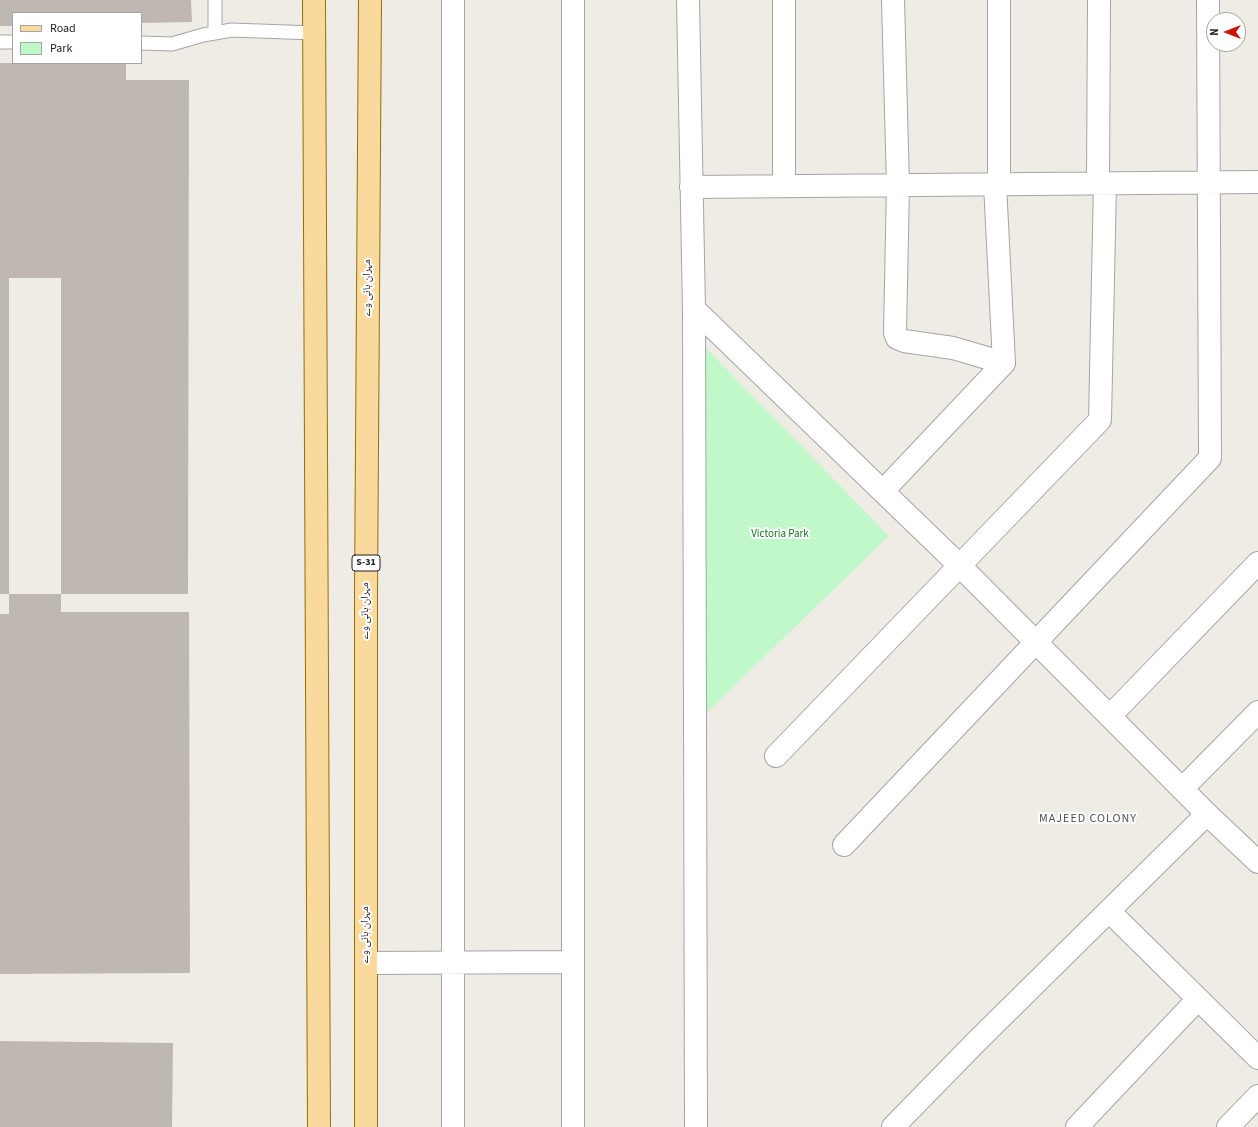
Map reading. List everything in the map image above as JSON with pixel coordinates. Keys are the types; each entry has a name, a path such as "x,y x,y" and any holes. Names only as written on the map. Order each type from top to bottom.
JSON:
{"main road":[{"path":"314,0 319,1127"},
{"name":"مہران ہائی وے","path":"366,1127 370,0"}],"street":[{"path":"453,0 453,1127"},
{"path":"573,0 573,1127"},
{"path":"688,0 694,308 696,1127"},
{"path":"784,0 784,186"},
{"path":"893,0 898,185 895,333 897,338 953,348 1004,362"},
{"path":"883,491 1004,362 997,184 999,0"},
{"path":"776,756 1100,420 1102,183 1099,0"},
{"path":"844,845 1210,458 1208,0"},
{"path":"691,187 1258,182"},
{"path":"694,308 960,566 1207,814 1258,862"},
{"path":"1110,716 1258,563"},
{"path":"1182,789 1258,712"},
{"path":"893,1127 976,1041 1207,814"},
{"path":"1109,911 1258,1058"},
{"path":"366,963 573,962"},
{"path":"1077,1127 1198,999"},
{"path":"1228,1127 1258,1096"}],"lane":[{"path":"215,0 215,33"},
{"path":"142,43 172,44 232,30 314,33"},
{"path":"0,42 12,42"}],"green space":[{"name":"Victoria Park","path":"703,345 889,536 704,715"}],"building":[{"path":"0,0 191,0 192,22 142,23 142,12 12,12 12,26 0,26"},
{"path":"0,63 126,64 126,80 189,80 188,594 61,594 61,278 9,278 9,594 0,594"},
{"path":"9,594 61,594 61,612 189,612 190,973 0,974 0,614 9,614"},
{"path":"0,1041 173,1043 172,1127 0,1127"}],"district":[{"name":"MAJEED COLONY","path":"1088,819"}]}
